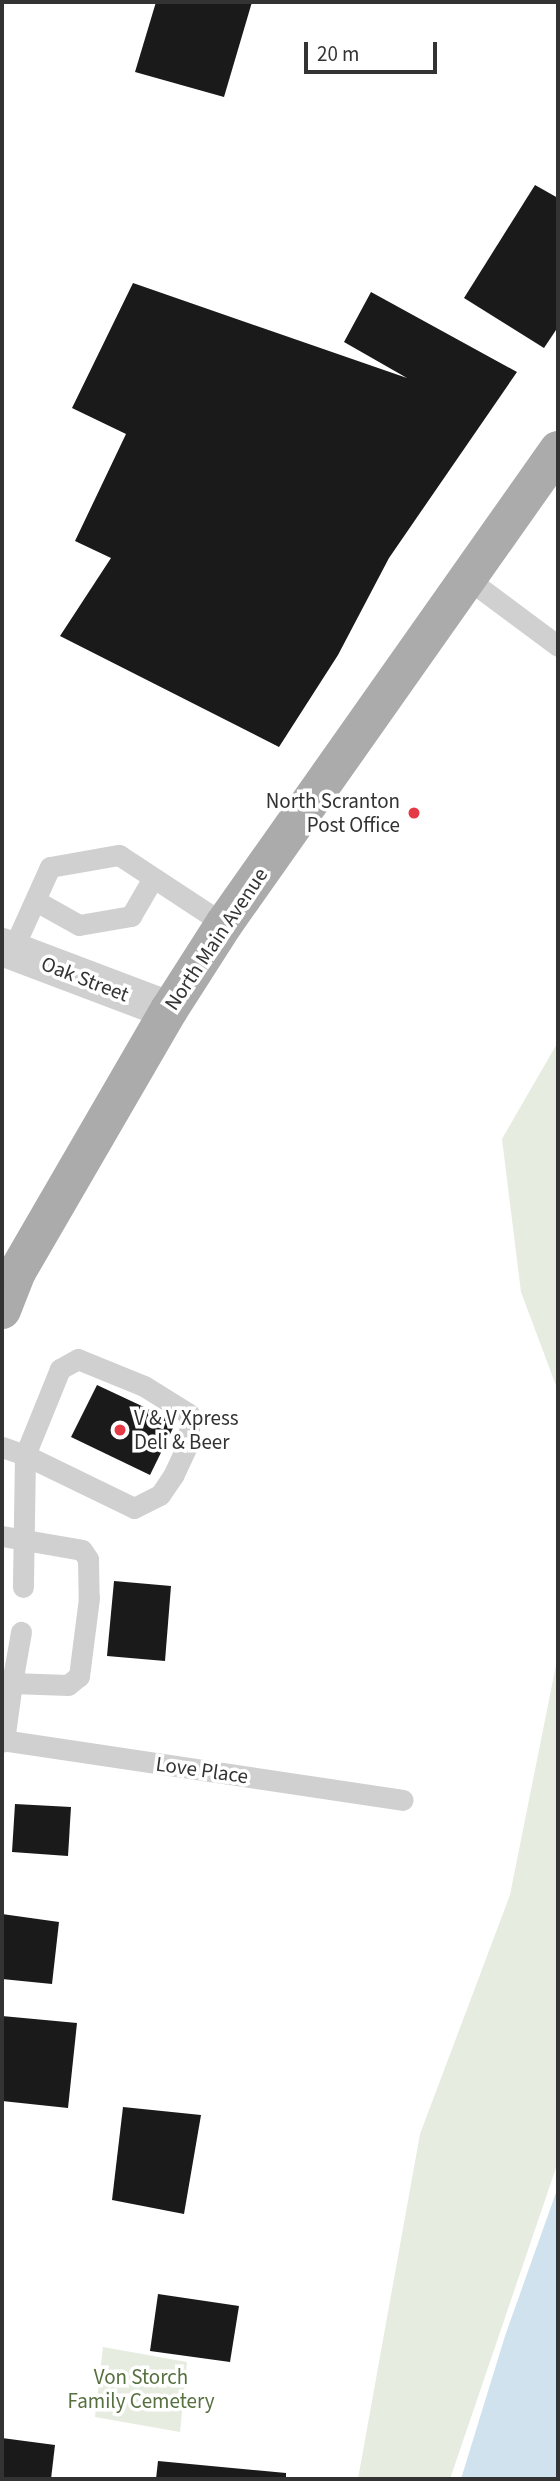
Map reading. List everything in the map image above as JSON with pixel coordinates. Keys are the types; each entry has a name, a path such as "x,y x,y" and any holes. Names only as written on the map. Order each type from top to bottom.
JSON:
{"main road":[{"name":"North Main Avenue","path":"2,1310 17,1272 169,1010 224,924 558,450"}],"street":[{"name":"Oak Street","path":"7,949 169,1010"}],"lane":[{"path":"468,579 558,646"},
{"path":"7,949 36,901 50,867 118,855 224,924"},
{"path":"36,901 79,925 131,916 153,878"},
{"path":"2,1447 25,1455 134,1508 160,1495 173,1476 190,1441 189,1414 144,1386 78,1359 60,1369 25,1455 12,1537 23,1587"},
{"path":"7,1681 68,1685 79,1676 89,1598 88,1559 82,1550 12,1537"},
{"path":"3,1740 7,1681 21,1632"},
{"name":"Love Place","path":"3,1740 403,1800"}],"green space":[{"path":"558,1042 558,1391 521,1292 502,1139"},
{"path":"558,1655 558,2162 450,2479 358,2479 420,2134 510,1895"},
{"name":"Von Storch Family Cemetery","path":"103,2347 187,2362 180,2432 95,2417"}],"water":[{"path":"558,2187 558,2479 461,2479 505,2336"}],"building":[{"path":"156,2 252,2 224,97 135,72"},
{"path":"535,185 558,198 558,327 544,348 464,298"},
{"path":"133,283 407,378 344,342 371,292 517,372 389,558 338,655 279,747 60,636 111,558 75,541 126,434 72,408"},
{"path":"97,1385 176,1422 150,1475 71,1437"},
{"path":"114,1581 171,1586 165,1661 107,1656"},
{"path":"15,1804 71,1807 68,1856 12,1852"},
{"path":"2,1914 59,1922 52,1984 2,1979"},
{"path":"2,2016 77,2023 68,2108 2,2101"},
{"path":"123,2107 201,2115 184,2214 112,2200"},
{"path":"158,2294 239,2306 230,2362 150,2351"},
{"path":"2,2438 55,2445 51,2479 2,2479"},
{"path":"158,2461 286,2473 286,2479 156,2479"}],"place":[{"name":"North Scranton Post Office","path":"414,813"},
{"name":"V & V Xpress Deli & Beer","path":"120,1430"}]}
